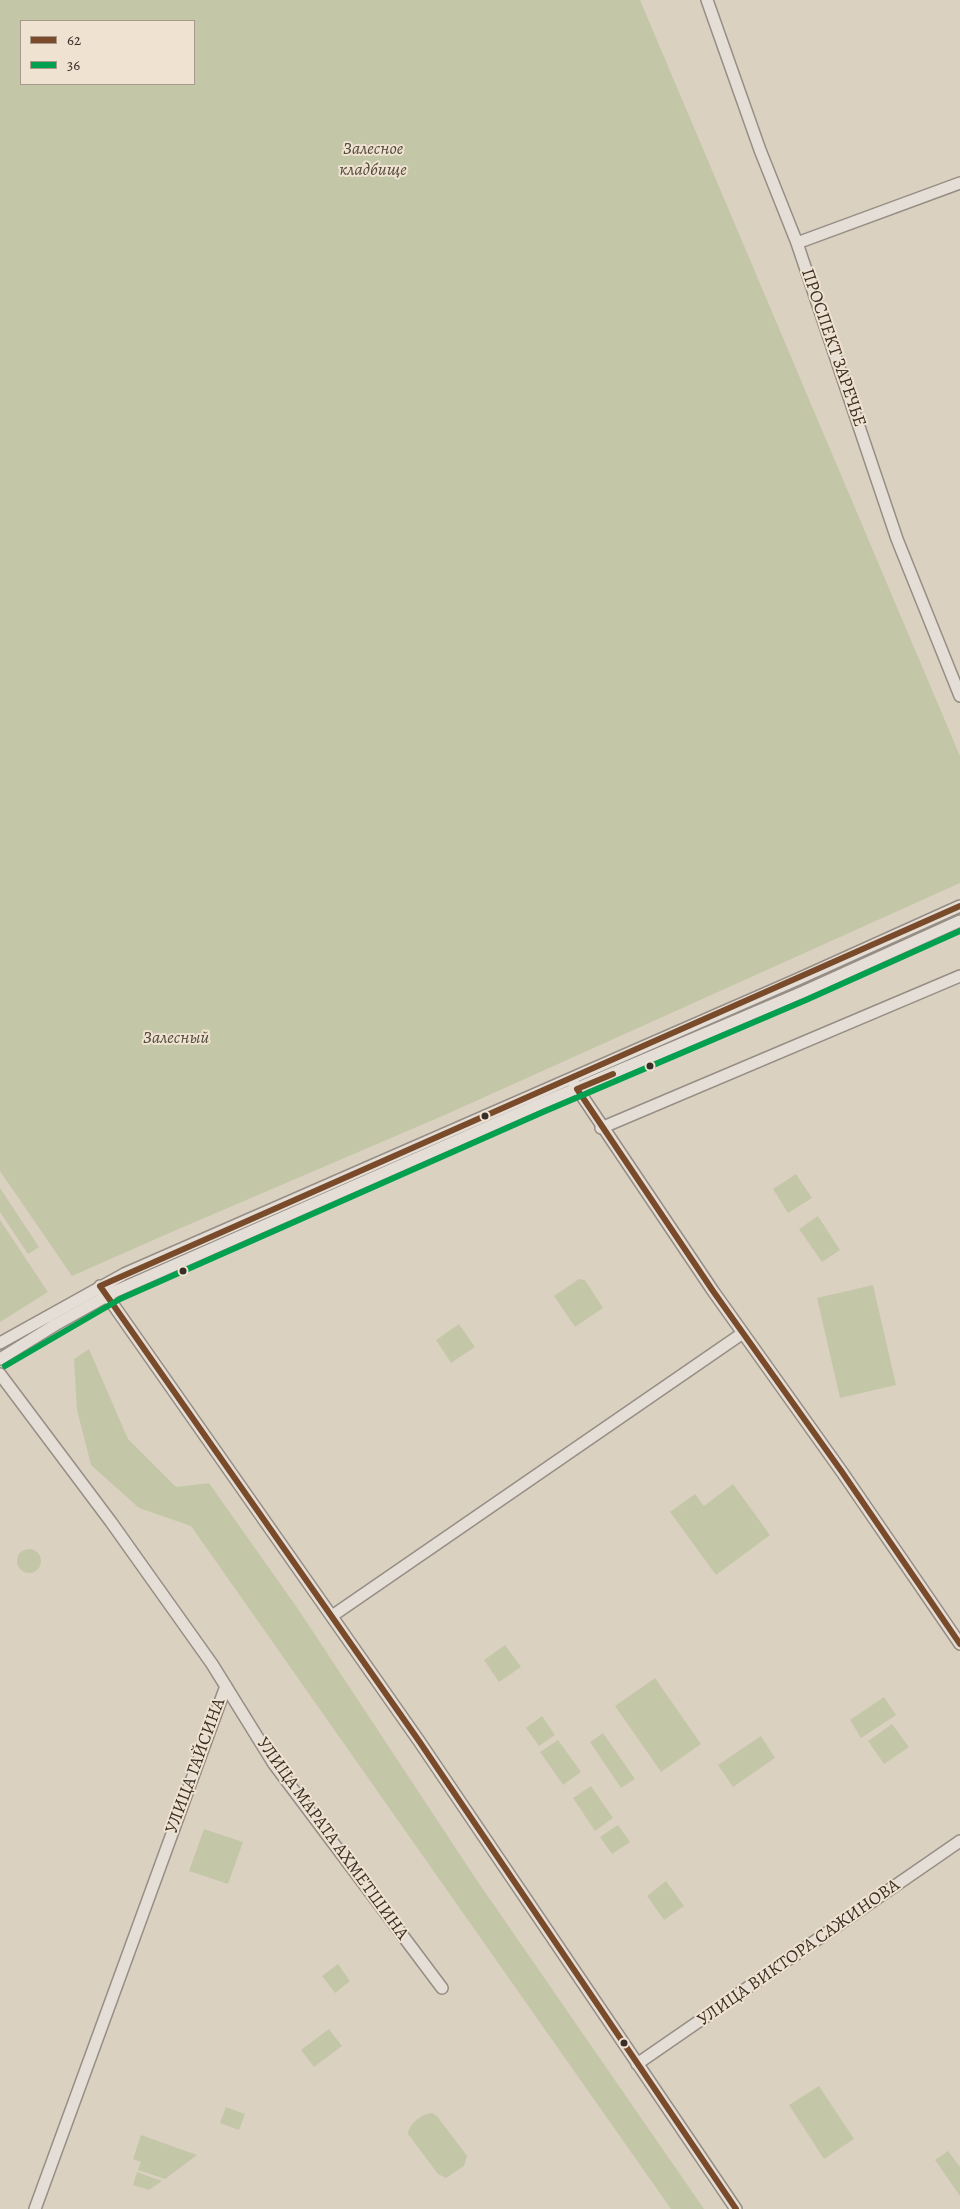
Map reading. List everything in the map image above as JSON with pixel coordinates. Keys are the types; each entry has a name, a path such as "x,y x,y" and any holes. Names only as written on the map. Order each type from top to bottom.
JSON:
{"street":[{"name":"ПРОСПЕКТ ЗАРЕЧЬЕ","path":"707,0 760,150 797,244 897,539 960,696"},
{"path":"797,244 960,183"},
{"path":"0,1343 103,1291 570,1079 960,906"},
{"path":"0,1359 103,1291 784,1000 960,921"},
{"path":"601,1128 960,976"},
{"path":"570,1079 601,1128 960,1644"},
{"path":"103,1291 436,1765 736,2209"},
{"path":"332,1616 743,1333"},
{"name":"УЛИЦА ГАЙСИНА","path":"0,1374 111,1522 226,1686 35,2209"},
{"name":"УЛИЦА МАРАТА АХМЕТШИНА","path":"226,1686 253,1733 274,1764 442,1988"},
{"name":"УЛИЦА ВИКТОРА САЖИНОВА","path":"637,2064 960,1841"}],"green space":[{"path":"0,0 640,0 960,756 960,883 447,1114 72,1276 0,1171"},
{"path":"796,1174 812,1198 788,1213 773,1189"},
{"path":"0,1188 39,1247 28,1254 0,1212"},
{"path":"818,1216 840,1250 822,1262 799,1229"},
{"path":"0,1220 48,1292 0,1322"},
{"path":"579,1279 585,1280 603,1308 575,1327 554,1296"},
{"path":"873,1285 896,1385 840,1398 817,1298"},
{"path":"459,1324 475,1347 451,1363 436,1340"},
{"path":"89,1349 128,1439 176,1487 209,1483 298,1609 476,1879 704,2209 671,2209 191,1526 139,1508 91,1465 77,1410 74,1359"},
{"path":"733,1484 770,1535 716,1575 670,1512 695,1494 704,1506"},
{"path":"29,1549 37,1553 41,1561 37,1569 29,1573 21,1569 17,1561 21,1553"},
{"path":"505,1645 521,1667 499,1682 484,1660"},
{"path":"655,1678 701,1744 661,1772 615,1706"},
{"path":"884,1697 896,1715 861,1738 850,1720"},
{"path":"542,1716 555,1735 539,1746 526,1728"},
{"path":"892,1724 909,1747 884,1764 868,1741"},
{"path":"603,1733 635,1779 621,1788 590,1742"},
{"path":"761,1736 775,1758 733,1787 718,1765"},
{"path":"558,1740 581,1772 563,1785 540,1752"},
{"path":"591,1786 613,1818 595,1831 573,1798"},
{"path":"618,1825 630,1842 612,1854 600,1837"},
{"path":"204,1829 243,1842 228,1884 189,1871"},
{"path":"666,1881 684,1906 664,1920 647,1896"},
{"path":"338,1964 350,1981 335,1993 322,1976"},
{"path":"329,2029 342,2046 314,2067 301,2050"},
{"path":"819,2086 854,2139 824,2159 789,2105"},
{"path":"226,2107 245,2114 239,2130 220,2123"},
{"path":"432,2113 437,2116 467,2156 464,2166 446,2178 438,2174 408,2134 411,2126 417,2120 424,2115"},
{"path":"141,2135 197,2155 165,2179 138,2170 141,2162 133,2159"},
{"path":"948,2151 960,2167 960,2196 935,2160"},
{"path":"137,2172 162,2181 149,2190 133,2185"}],"transit line":[{"name":"62","path":"736,2209 419,1741 100,1286 960,906"},
{"name":"36","path":"5,1366 120,1299 543,1112 806,1000 960,931"},
{"name":"62","path":"613,1074 577,1089 713,1291 842,1472 960,1644"}],"park label":[{"name":"Залесное кладбище","path":"373,160"},
{"name":"Залесный","path":"176,1039"}]}
